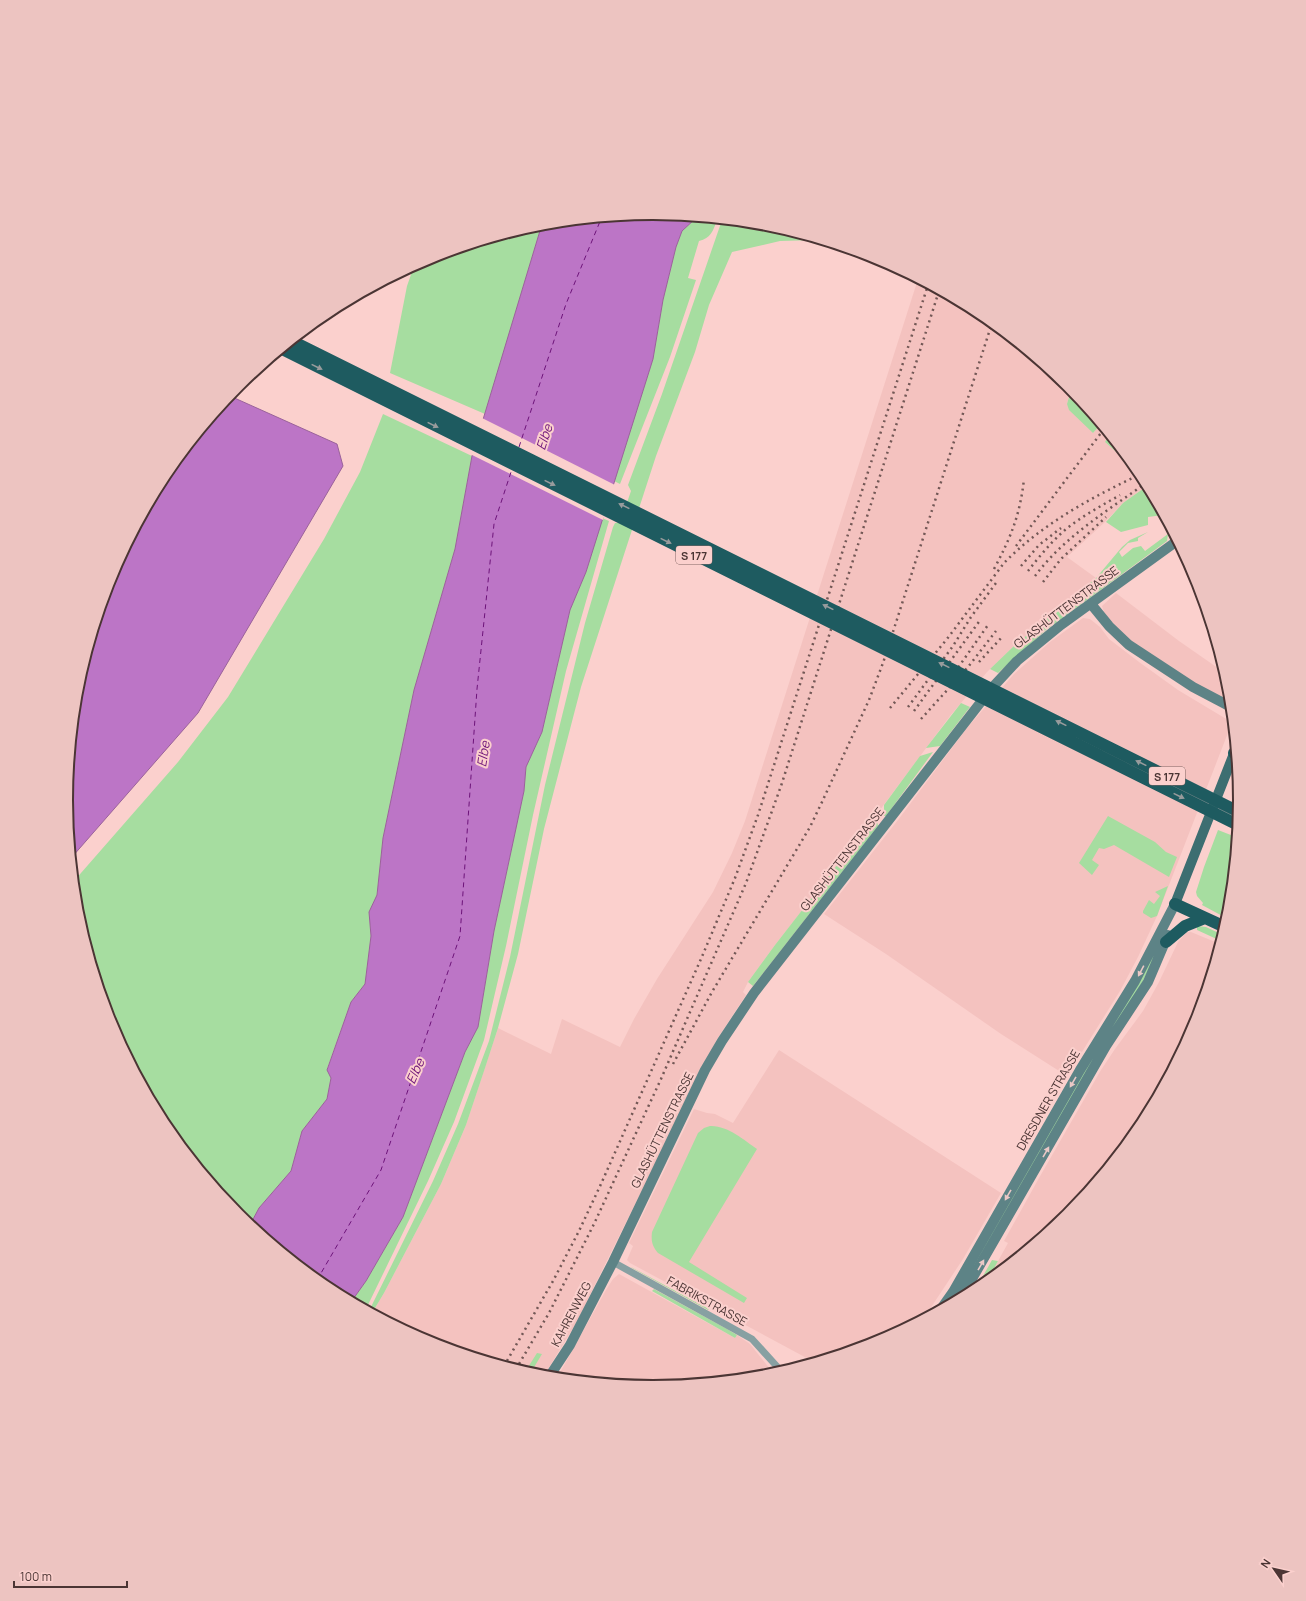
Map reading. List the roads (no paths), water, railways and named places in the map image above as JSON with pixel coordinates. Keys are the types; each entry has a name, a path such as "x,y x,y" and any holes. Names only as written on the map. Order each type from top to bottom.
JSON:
{"highway":[{"name":"S 177","path":"296,343 1233,809"},
{"name":"S 177","path":"286,351 1232,822"},
{"path":"1175,904 1219,924"},
{"path":"1164,939 1185,926 1206,918"}],"main road":[{"name":"DRESDNER STRASSE","path":"1175,904 1232,760"}],"street":[{"name":"GLASHÜTTENSTRASSE","path":"613,1262 705,1070 722,1041 754,993 991,689 1017,661 1038,643 1173,544"},
{"path":"1091,604 1109,626 1129,645 1193,687 1225,704"},
{"name":"DRESDNER STRASSE","path":"967,1288 1106,1046 1148,982 1175,904"},
{"name":"DRESDNER STRASSE","path":"946,1301 1080,1070 1135,981 1164,939"},
{"name":"FABRIKSTRASSE","path":"613,1262 752,1339 778,1366"},
{"name":"KAHRENWEG","path":"553,1371 570,1345 613,1262"}],"water":[{"name":"Elbe","path":"653,220 692,222 682,231 676,247 663,300 653,359 586,572 570,610 542,732 526,767 524,791 494,931 478,1027 465,1052 403,1217 366,1281 354,1298 300,1261 253,1220 259,1208 291,1171 302,1131 327,1099 331,1078 327,1070 351,1002 365,984 371,936 369,912 377,895 383,838 414,690 455,549 472,456 540,232 577,225 615,222"},
{"path":"235,398 337,444 343,466 198,713 76,853 73,800 74,763 78,725 84,687 104,614 117,579 151,510 193,447"}],"railway":[{"path":"506,1362 553,1281 579,1231 701,959 735,878 758,815 927,289"},
{"path":"519,1364 549,1313 594,1224 661,1079 746,883 781,786 938,295"},
{"path":"673,1064 712,992 810,827 869,700 883,663 990,329"},
{"path":"1016,546 1101,433"},
{"path":"890,708 947,639 1004,563 1035,536 1068,512 1134,477"},
{"path":"994,569 1014,526 1020,504 1024,479"},
{"path":"1035,576 1059,549 1087,525 1140,487"},
{"path":"1028,571 1050,545 1071,525 1120,495"},
{"path":"1043,582 1061,559 1106,517"},
{"path":"1021,566 1039,545 1061,528"},
{"path":"908,707 953,646 971,617 996,583"},
{"path":"914,711 981,619"},
{"path":"948,682 988,625"},
{"path":"921,719 968,667 996,631"},
{"path":"979,662 1003,636"}]}
